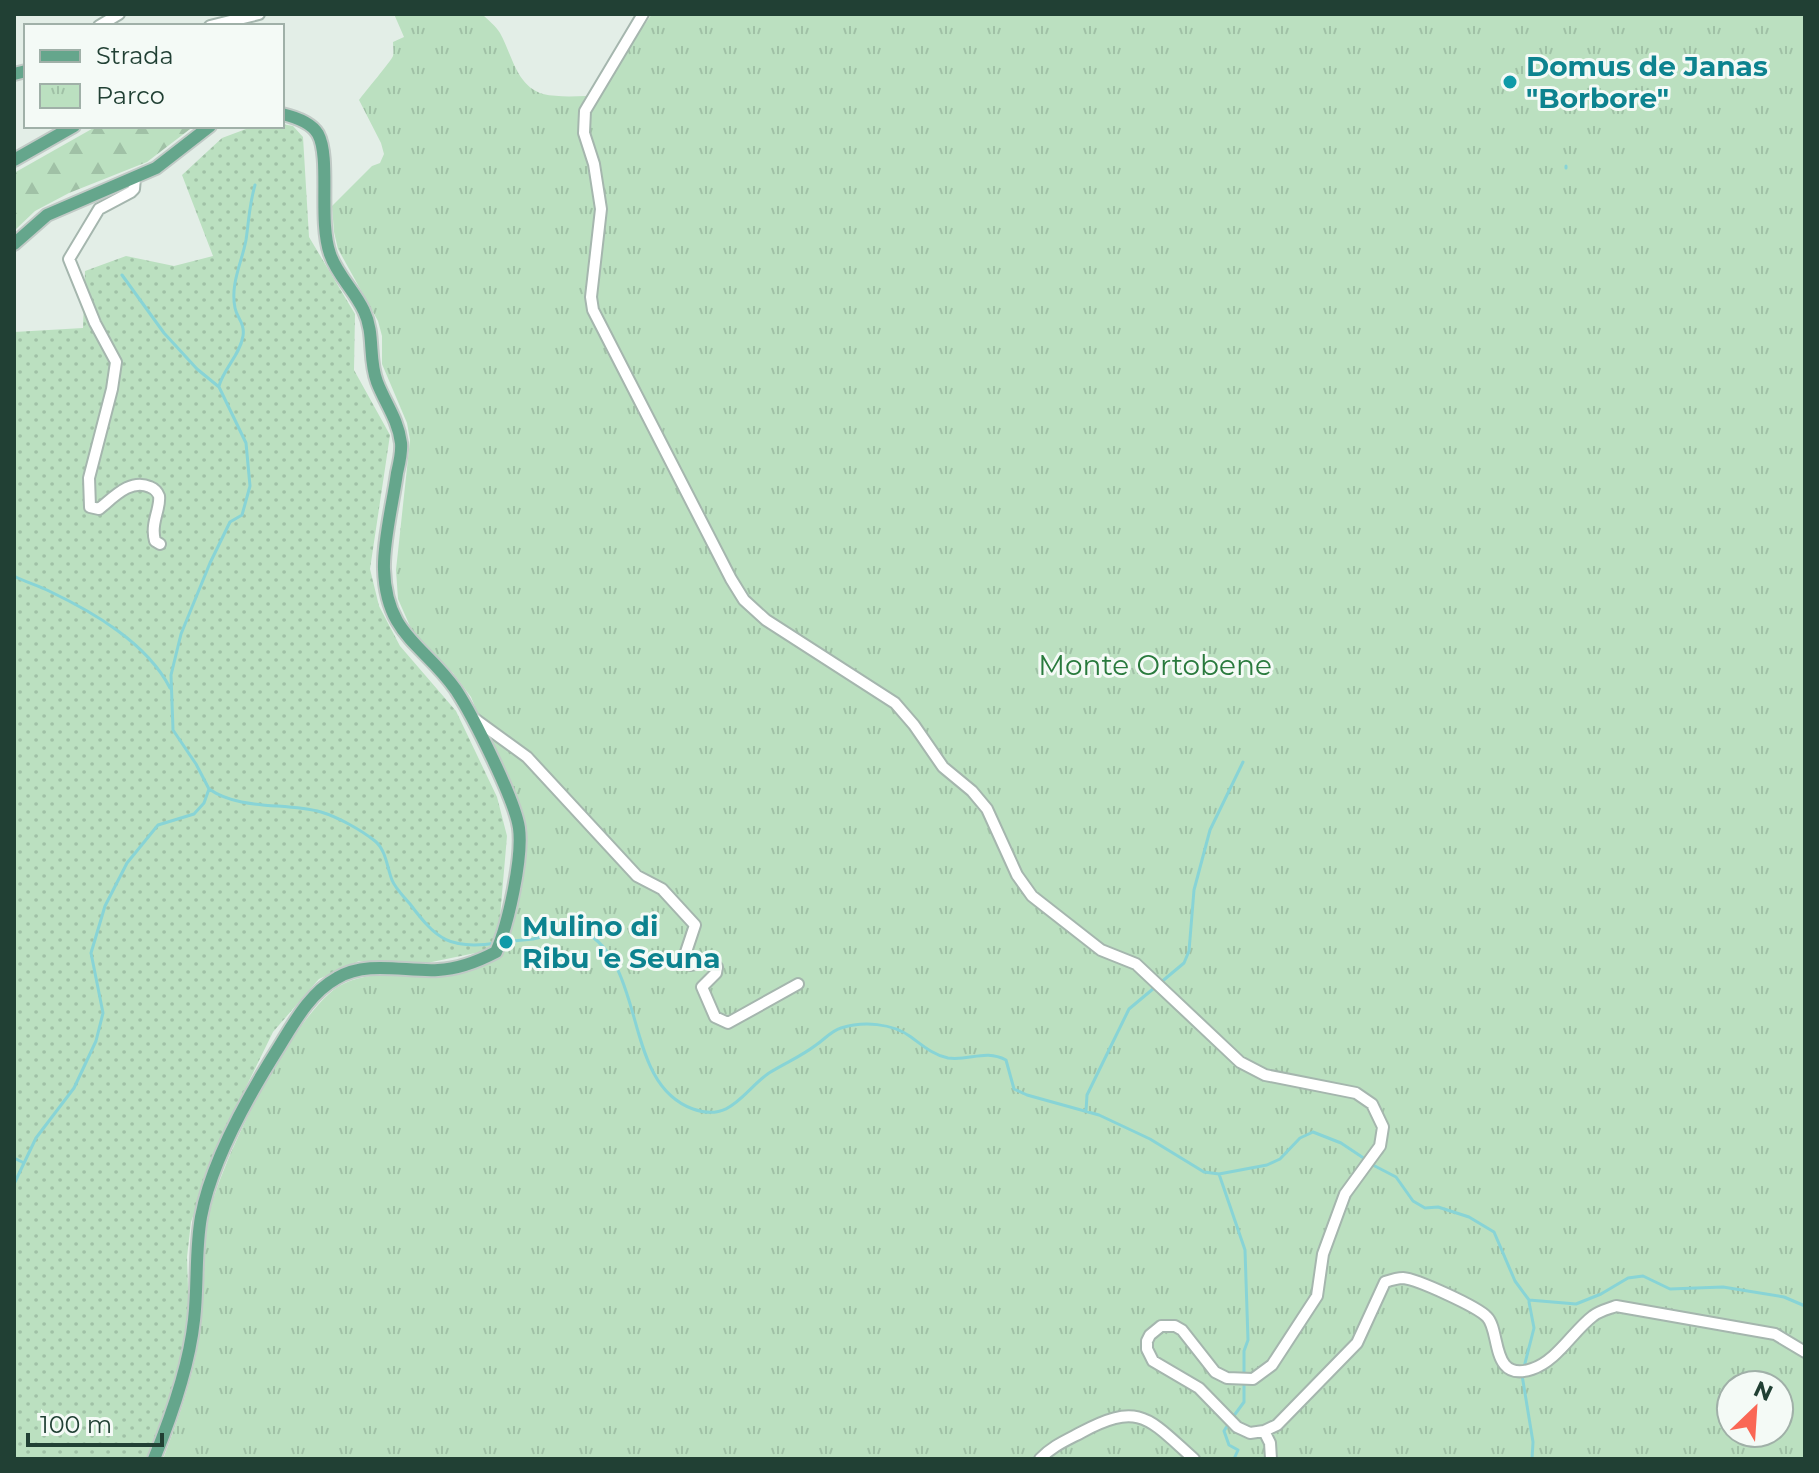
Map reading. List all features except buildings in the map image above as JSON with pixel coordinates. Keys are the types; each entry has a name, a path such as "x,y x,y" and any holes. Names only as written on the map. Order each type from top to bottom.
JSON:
{"main road":[{"path":"154,1459 187,1363 194,1320 199,1231 206,1199 253,1088 312,997 338,977 363,969 438,970 468,965 496,952 509,915 518,849 516,813 471,716 456,689 400,629 387,598 383,567 401,446 394,414 377,383 370,357 372,329 363,308 330,256 324,229 321,142 317,132 303,120 284,115"},
{"path":"14,160 70,128"},
{"path":"14,244 25,231 47,215 156,168 207,128"}],"street":[{"path":"218,24 259,14"},
{"path":"643,14 585,111 584,133 594,164 601,209 591,297 593,310 744,600 766,620 895,703 943,767 972,791 987,809 1017,875 1032,896 1101,950 1136,964 1240,1062 1265,1075 1356,1093 1372,1104 1383,1127 1380,1146 1345,1194 1323,1254 1317,1296 1272,1365 1247,1379 1227,1378 1215,1372 1182,1330 1175,1326 1161,1326 1150,1335 1147,1349 1153,1361 1199,1388 1237,1427 1250,1433 1264,1431 1277,1425 1357,1343 1385,1282 1401,1277 1417,1280 1485,1315 1494,1326 1495,1346 1501,1361 1513,1369 1531,1370 1546,1361 1595,1314 1616,1306 1775,1334 1805,1352"},
{"path":"135,178 131,192 99,209 69,259 95,323 116,362 89,478 90,507 99,509 129,486 152,488 158,492 159,500 152,531 155,541 160,544"},
{"path":"471,716 527,757 637,876 662,889 690,918 695,925 684,958 691,965 708,961 716,965 716,973 702,987 715,1017 728,1023 798,984"},
{"path":"1040,1459 1049,1449 1108,1418 1124,1415 1139,1417 1153,1424 1194,1459"},
{"path":"1264,1431 1270,1443 1271,1459"}],"green space":[{"name":"Monte Ortobene","path":"394,14 482,14 500,33 527,84 543,94 572,96 601,95 652,14 1805,14 1805,1459 163,1459 196,1352 201,1323 204,1241 213,1201 238,1137 273,1069 312,1012 330,993 349,981 371,976 443,975 484,965 499,950 525,843 524,825 471,697 453,673 413,633 398,599 396,570 410,440 407,423 382,364 382,336 378,321 338,249 334,232 332,206 372,166 380,163 384,154 359,100 391,59 393,42 404,37"},
{"path":"284,124 293,126 303,137 309,237 355,314 354,370 390,435 370,569 379,606 400,646 456,711 497,797 507,836 500,917 490,950 422,964 359,961 319,979 273,1032 220,1140 191,1222 187,1257 189,1320 179,1370 147,1459 14,1459 14,332 83,328 85,271 126,256 174,266 213,256 182,175 222,138 249,128 284,128"},
{"path":"93,128 191,128 147,162 69,193 35,211 14,231 14,173"}],"waterway":[{"path":"219,386 243,336 235,308 234,290 255,185"},
{"path":"14,1184 36,1138 74,1088 96,1041 103,1013 91,953 105,906 127,863 158,825 194,814 204,803 209,789 173,730 171,675 181,634 210,563 230,522 242,515 250,486 246,443 219,387 197,369 164,333 122,275"},
{"path":"14,576 66,599 117,630 148,657 170,688"},
{"path":"1086,1111 1087,1095 1129,1009 1184,963 1189,951 1194,890 1210,830 1243,762"},
{"path":"209,789 249,803 321,812 349,824 379,845 395,886 437,934 446,940 467,945 497,943"},
{"path":"504,942 533,939 577,928 600,943 616,965 654,1074 670,1095 693,1109 717,1112 727,1108 769,1073 805,1053 834,1031 868,1024 903,1032 943,1057 991,1055 1006,1060 1014,1089 1099,1115 1150,1139 1204,1172 1219,1174 1267,1165 1280,1159 1300,1138 1313,1132 1341,1143 1365,1159"},
{"path":"14,1158 24,1163"},
{"path":"1371,1164 1396,1177 1413,1201 1425,1208 1438,1207 1469,1217 1494,1232 1515,1281 1529,1300 1576,1304 1628,1278 1643,1276 1670,1289 1723,1287 1784,1297 1805,1306"},
{"path":"1219,1174 1245,1250 1248,1340 1244,1351 1244,1402 1233,1417"},
{"path":"1529,1302 1534,1328 1522,1375 1533,1442 1532,1459"},
{"path":"1229,1423 1224,1431 1229,1445 1238,1450 1234,1459"}],"place":[{"name":"Domus de Janas \"Borbore\"","path":"1510,82"},
{"name":"Mulino di Ribu 'e Seuna","path":"506,942"}]}
